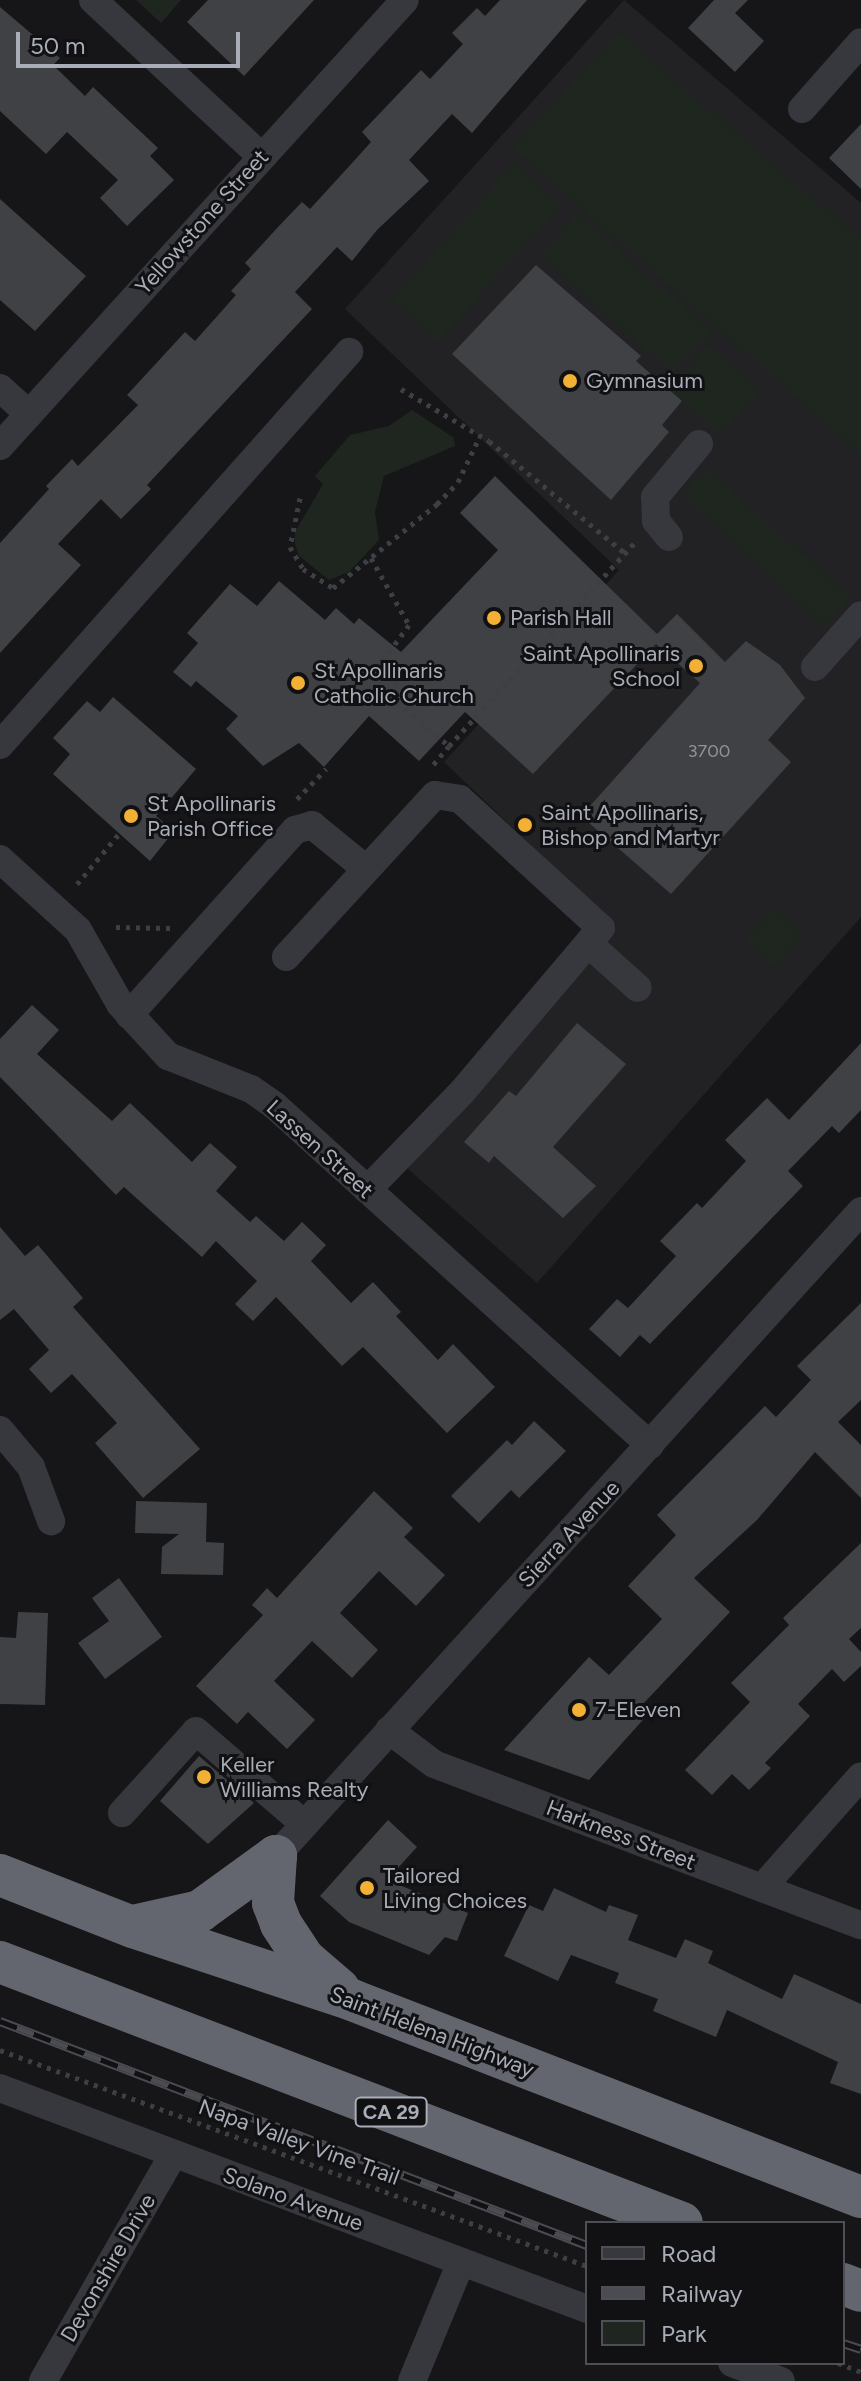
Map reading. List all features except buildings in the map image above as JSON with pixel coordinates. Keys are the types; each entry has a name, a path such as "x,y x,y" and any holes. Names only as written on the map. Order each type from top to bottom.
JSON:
{"highway":[{"path":"133,1927 200,1911 276,1856"},
{"path":"276,1856 273,1903 290,1942 352,2000"},
{"name":"Saint Helena Highway","path":"0,1875 133,1927 352,2000 861,2197"},
{"name":"CA 29","path":"0,1962 677,2221"}],"street":[{"path":"93,0 261,156"},
{"name":"Yellowstone Street","path":"0,446 405,0"},
{"path":"802,109 861,42"},
{"path":"0,745 349,352"},
{"path":"0,388 29,414"},
{"path":"662,529 655,497 699,444"},
{"path":"815,667 861,615"},
{"path":"286,957 435,795 460,799 601,928 590,945 393,1168 367,1190"},
{"path":"129,1015 295,830 312,825 366,869"},
{"name":"Lassen Street","path":"0,859 78,930 129,1015 168,1056 251,1089 274,1105 650,1445"},
{"path":"590,945 638,988"},
{"name":"Sierra Avenue","path":"276,1856 861,1211"},
{"path":"0,1430 31,1467 51,1521"},
{"name":"Harkness Street","path":"389,1730 434,1764 861,1925"},
{"path":"122,1813 196,1731 304,1824"},
{"path":"762,1888 861,1776"},
{"name":"Solano Avenue","path":"0,2088 585,2308"},
{"name":"Devonshire Drive","path":"43,2381 173,2155"},
{"path":"412,2381 461,2262"},
{"path":"737,2365 781,2381"}],"path":[{"path":"401,389 480,436 625,553"},
{"path":"300,498 290,547 313,578 333,588 458,482 480,436"},
{"path":"422,778 625,553 662,529"},
{"path":"371,558 409,625 378,667 396,682 397,702 449,746"},
{"path":"77,884 119,834"},
{"name":"Napa Valley Vine Trail","path":"0,2050 585,2265"}],"shaded area":[{"name":"Saint Apollinaris School","path":"624,0 861,203 861,917 537,1283 407,1168 616,926 444,762 619,570 345,309"}],"green space":[{"path":"136,0 181,0 161,23"},
{"path":"619,32 861,239 861,455 513,148"},
{"path":"515,162 563,205 437,342 391,300"},
{"path":"577,213 713,332 672,373 539,256"},
{"path":"709,345 762,390 719,435 669,390"},
{"path":"412,410 454,438 455,446 384,476 375,512 379,540 349,572 329,580 299,556 295,544 295,532 323,484 315,476 350,435 389,426"},
{"path":"710,471 851,597 825,627 685,499 692,481"},
{"path":"775,908 803,936 774,967 745,940"}],"railway":[{"path":"0,2021 585,2244"},
{"path":"845,2344 861,2349"}],"place":[{"name":"Gymnasium","path":"570,381"},
{"name":"Parish Hall","path":"494,618"},
{"name":"Saint Apollinaris School","path":"696,666"},
{"name":"St Apollinaris Catholic Church","path":"298,683"},
{"name":"St Apollinaris Parish Office","path":"131,816"},
{"name":"Saint Apollinaris, Bishop and Martyr","path":"525,825"},
{"name":"7-Eleven","path":"579,1710"},
{"name":"Keller Williams Realty","path":"204,1777"},
{"name":"Tailored Living Choices","path":"367,1888"}]}
